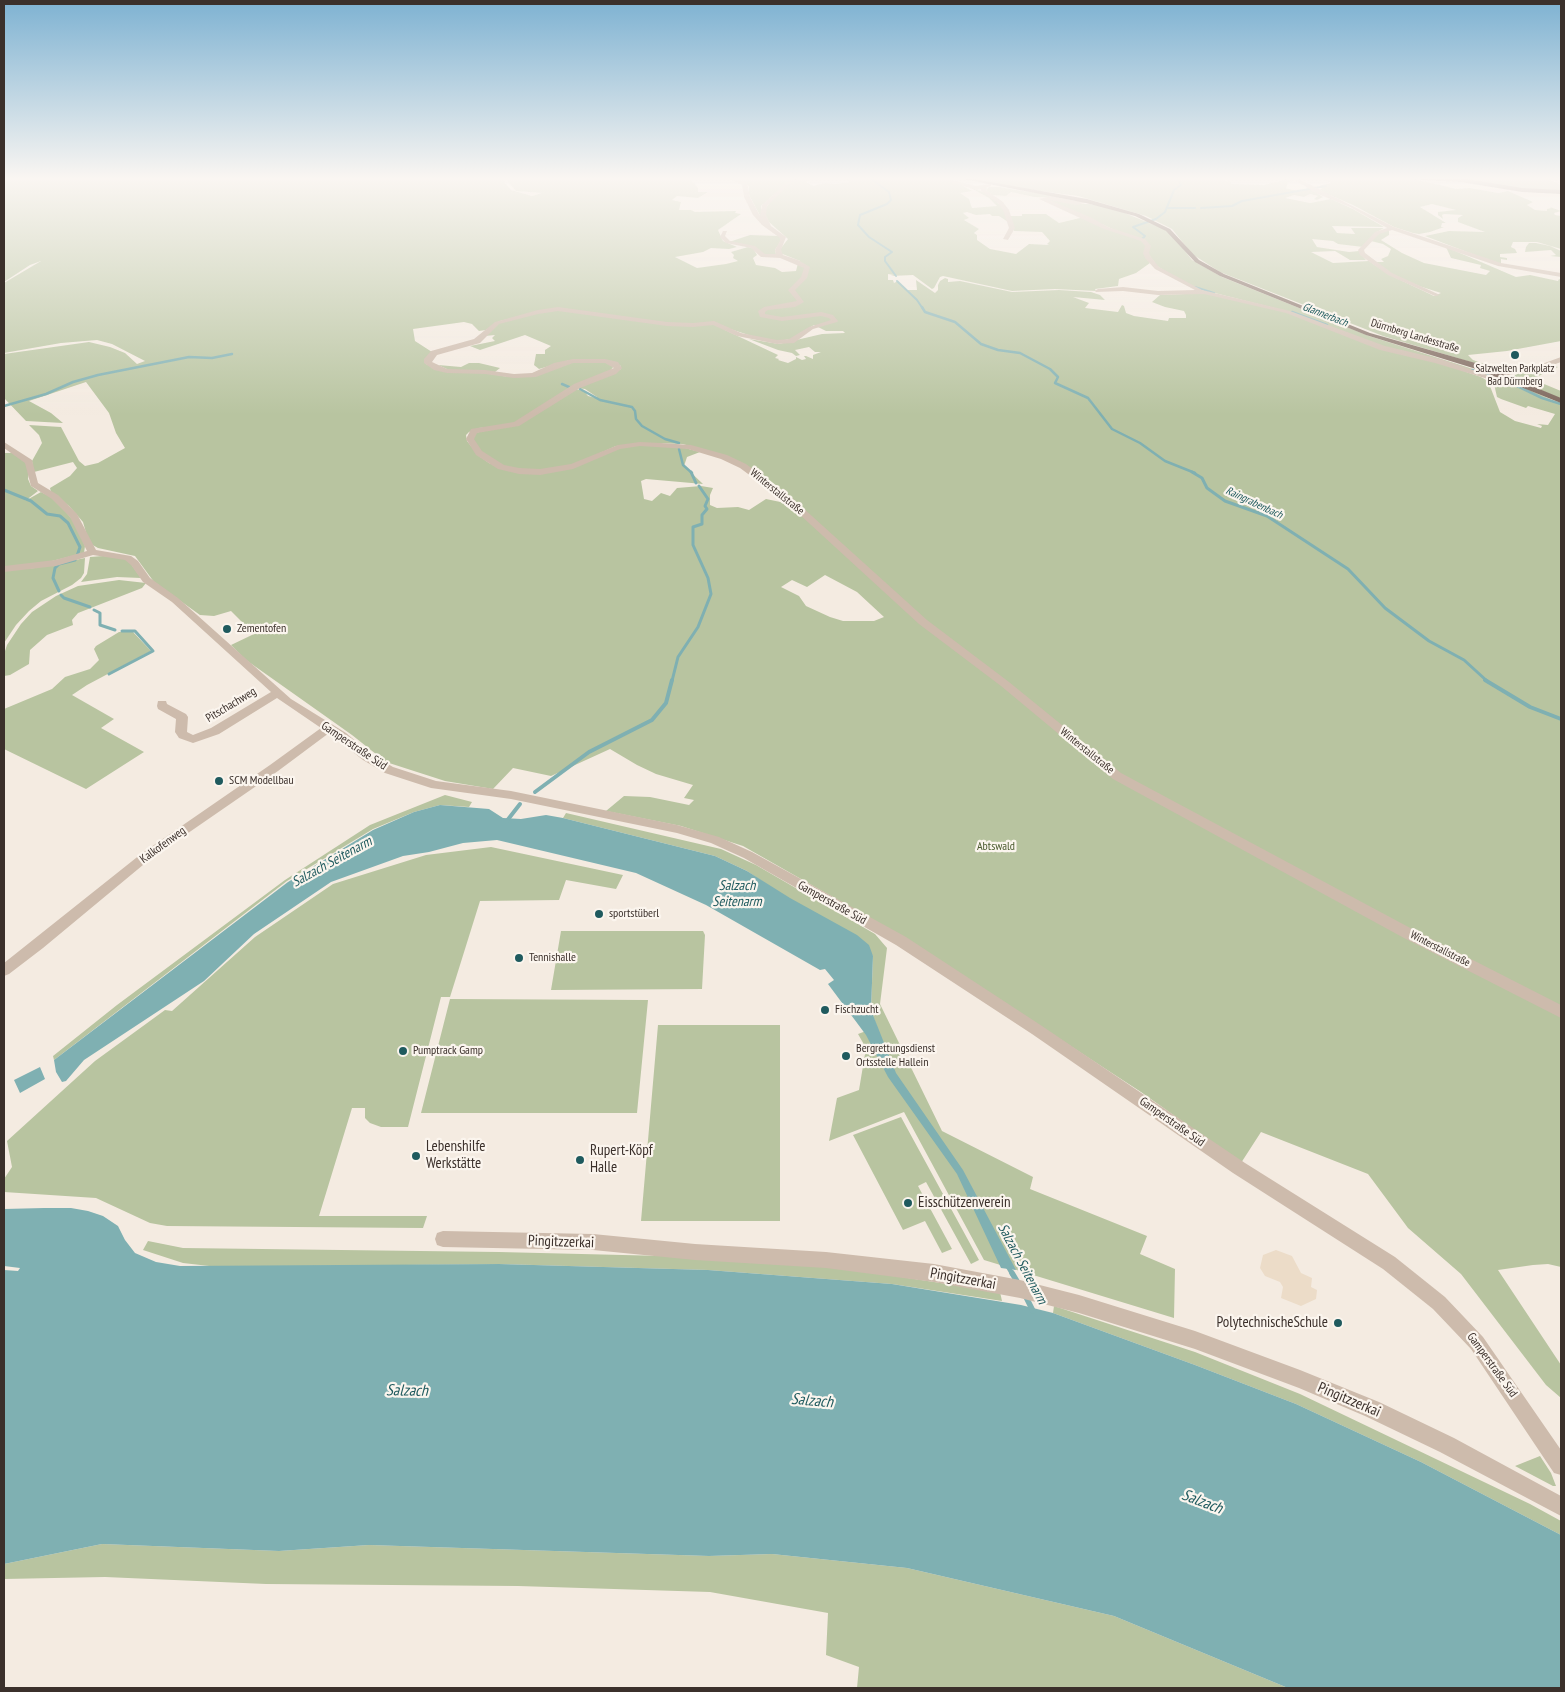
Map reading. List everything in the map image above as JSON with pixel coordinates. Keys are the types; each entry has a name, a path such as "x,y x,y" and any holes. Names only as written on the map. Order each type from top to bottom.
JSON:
{"main road":[{"name":"Dürrnberg Landesstraße","path":"1194,257 1197,261 1222,275 1383,339 1502,375 1561,401"}],"street":[{"name":"Winterstallstraße","path":"783,257 800,262 807,267 804,278 791,290 801,302 795,305 766,308 761,312 762,316 782,319 821,314 832,316 836,321 812,328 791,340 777,342 734,333 714,323 678,325 551,310 497,323 477,341 434,353 427,361 433,367 447,371 480,371 522,376 573,361 605,361 615,364 618,366 615,370 583,383 516,424 474,431 470,436 471,442 482,456 494,464 532,472 565,468 618,447 640,444 688,447 724,457 743,466 794,505 922,622 1005,684 1117,776 1392,925 1561,1012"},
{"path":"1148,257 1157,268 1204,292 1294,314 1390,351 1437,361 1485,377 1544,366 1561,359"},
{"path":"1366,257 1394,276 1437,295"},
{"path":"1477,257 1500,265 1561,277"},
{"path":"1098,291 1122,289 1158,293 1204,292"},
{"path":"4,444 29,462 34,484 56,497 74,516 93,552"},
{"name":"Gamperstraße Süd","path":"4,569 56,563 93,552 122,556 132,560 146,580 158,586 181,605 287,701 355,745 367,757 389,770 410,778 452,788 511,795 677,829 733,846 901,941 1045,1035 1238,1168 1389,1263 1411,1280 1457,1319 1477,1343 1561,1466"},
{"name":"Pitschachweg","path":"162,703 162,706 182,717 181,732 183,736 193,739 215,731 278,693"},
{"name":"Kalkofenweg","path":"4,970 53,933 145,857 274,768 328,728"},
{"name":"Pingitzzerkai","path":"443,1239 593,1242 695,1252 826,1260 934,1273 1028,1291 1079,1304 1195,1340 1300,1379 1372,1409 1447,1445 1561,1506"}],"green space":[{"name":"Abtswald","path":"4,257 675,257 697,268 738,261 733,257 754,257 753,258 756,265 775,268 782,272 796,271 800,261 790,257 1147,257 1150,263 1136,273 1119,279 1118,286 1095,289 1096,291 1055,289 1012,291 943,276 940,277 932,289 913,275 891,276 894,275 888,274 888,280 893,280 894,283 898,281 907,290 917,290 916,280 935,293 938,290 940,281 945,278 948,279 948,282 960,281 1012,292 1059,290 1091,292 1100,295 1105,300 1073,297 1089,303 1085,308 1118,312 1122,305 1126,313 1134,316 1168,321 1169,318 1186,318 1186,315 1184,311 1152,302 1160,295 1209,293 1288,312 1384,349 1440,363 1481,377 1488,381 1500,412 1515,421 1541,428 1542,426 1537,424 1548,425 1555,414 1528,406 1526,408 1497,397 1495,380 1507,380 1561,404 1561,1267 1548,1264 1498,1270 1561,1365 1561,1398 1546,1385 1461,1274 1408,1228 1368,1174 1261,1132 1241,1163 1141,1092 903,937 743,846 681,826 606,811 624,796 650,797 689,805 694,800 684,798 693,785 656,774 610,749 551,776 513,768 493,789 445,781 386,762 352,735 246,660 231,645 254,634 231,611 214,616 200,615 154,582 135,556 98,548 89,543 83,522 69,506 51,492 50,488 70,476 77,468 73,462 34,472 32,461 42,443 39,435 29,425 61,427 79,461 85,466 98,463 125,448 116,433 109,413 86,382 29,401 51,413 63,423 26,421 4,398 4,354 89,342 125,353 137,364 145,361 112,344 97,340 61,343 4,353 4,283 41,261 30,265 4,282","holes":["549,309 498,323 491,327 485,336 495,335 492,338 495,341 470,346 480,350 525,335 551,346 545,350 545,354 536,354 534,365 539,369 570,360 612,362 621,366 621,369 577,388 585,389 596,398 576,389 517,425 474,433 472,436 473,441 484,456 505,467 540,471 573,465 616,446 654,443 683,444 740,462 764,477 789,499 790,504 766,499 749,510 738,507 717,508 710,505 710,495 713,488 701,486 677,488 670,496 661,493 652,501 644,499 641,481 646,479 703,484 684,466 687,457 700,452 685,448 648,445 622,447 572,468 539,474 505,469 489,463 479,456 467,441 466,435 469,432 479,428 506,426 523,420 581,382 610,371 614,366 607,363 574,362 526,377 443,371 426,364 425,359 432,352 415,341 413,329 464,322 472,324 479,331 486,330 500,321","814,325 826,331 843,331 845,333 822,334 779,344 749,339 796,356 800,355 795,350 809,347 815,352 821,352 813,355 813,359 804,356 806,359 802,360 796,357 796,359 788,363 775,358 778,355 725,330 727,328 761,339 778,341 791,339","825,575 857,592 884,617 874,621 843,621 806,606 799,596 781,587 792,580 807,587"]},
{"path":"1150,257 1190,257 1222,277 1369,336 1492,375 1482,375 1436,360 1389,349 1290,312 1199,289 1172,276 1157,266"},
{"path":"1197,257 1321,257 1333,263 1369,261 1390,275 1434,296 1441,293 1389,273 1368,257 1376,262 1384,262 1381,259 1386,257 1411,257 1424,263 1486,275 1490,271 1480,268 1481,265 1451,257 1469,257 1516,277 1530,275 1561,280 1561,341 1507,351 1468,355 1473,360 1505,371 1501,371 1383,336 1220,272"},
{"path":"1345,257 1364,257 1366,260 1350,260"},
{"path":"1480,257 1507,258 1507,260 1501,259 1501,265"},
{"path":"469,363 479,363 500,368 495,372 449,370 438,365 461,367"},
{"path":"1552,365 1558,367 1532,379 1561,391 1561,399 1513,376 1521,372"},
{"path":"4,453 13,453 25,461 31,486 38,491 25,501 41,492 53,498 74,521 85,546 84,553 36,565 4,568"},
{"path":"90,557 123,558 129,561 141,578 117,577 81,582 87,574"},
{"path":"85,558 84,573 81,578 72,585 41,601 29,611 16,625 4,643 4,570 35,568"},
{"path":"119,580 146,583 142,588 78,613 72,620 73,625 47,635 30,650 29,664 10,675 4,676 4,654 7,645 21,624 32,612 56,596 78,586"},
{"path":"119,632 133,632 151,651 72,695 114,719 101,728 144,752 86,789 4,749 4,709 52,689 65,677 90,669 99,660 94,649 96,646"},
{"path":"445,795 472,802 469,807 440,805 414,812 373,829 287,881 54,1060 53,1056 117,1005 285,880 370,825"},
{"path":"566,813 721,849 756,865 875,934 887,948 880,1004 942,1131 1033,1177 1030,1189 1147,1236 1140,1254 1175,1269 1174,1318 984,1260 904,1112 829,1141 837,1098 859,1090 866,1048 858,1034 877,1027 871,1010 873,956 747,871 715,856 563,818"},
{"path":"491,847 623,875 616,889 566,880 559,900 480,901 450,997 441,997 408,1127 381,1127 370,1123 365,1118 365,1108 352,1108 319,1216 427,1216 423,1228 167,1226 150,1223 96,1198 4,1192 4,1179 12,1167 7,1141 95,1061 165,1010 172,1011 255,937 333,884 426,855"},
{"path":"561,931 703,931 705,935 702,989 551,990"},
{"path":"450,999 648,1000 637,1113 421,1113"},
{"path":"658,1025 780,1025 780,1221 641,1221"},
{"name":"Eisschützenverein","path":"901,1117 979,1260 971,1264 926,1182 918,1186 952,1249 942,1253 925,1221 903,1230 853,1135"},
{"path":"148,1241 183,1248 705,1257 816,1264 1000,1292 1002,1301 892,1284 708,1270 499,1264 218,1267 183,1263 143,1250"},
{"path":"1054,1306 1195,1352 1300,1394 1530,1504 1561,1521 1561,1535 1421,1462 1296,1404 1053,1313"},
{"path":"1540,1456 1551,1473 1556,1486 1515,1466"},
{"path":"102,1544 279,1551 369,1545 709,1556 772,1554 907,1568 1114,1616 1288,1688 857,1688 859,1667 826,1655 828,1613 710,1592 518,1586 266,1584 105,1577 4,1579 4,1564"}],"shaded area":[{"path":"1276,1250 1292,1256 1301,1273 1312,1278 1311,1287 1317,1290 1316,1299 1301,1306 1281,1298 1283,1287 1280,1282 1265,1276 1260,1268 1263,1255"}],"water":[{"name":"Salzach Seitenarm","path":"440,805 489,809 503,818 521,819 546,815 563,818 715,856 747,871 790,898 857,935 869,945 873,956 871,1010 896,1073 963,1170 1016,1270 1001,1268 957,1174 888,1077 866,1035 828,984 834,980 825,969 820,970 706,905 636,873 497,840 463,843 429,852 403,856 331,882 254,934 204,981 84,1060 66,1081 62,1082 56,1072 54,1060 288,882 373,830 414,812"},
{"path":"40,1067 45,1079 20,1093 14,1080"},
{"name":"Salzach","path":"71,1208 103,1216 118,1226 125,1240 135,1253 156,1262 180,1266 499,1264 708,1270 892,1284 1021,1305 1053,1313 1296,1404 1421,1462 1561,1535 1561,1688 1288,1688 1114,1616 907,1568 772,1554 709,1556 369,1545 279,1551 102,1544 4,1564 4,1270 18,1271 20,1268 4,1266 4,1209"}],"waterway":[{"name":"Raingrabenbach","path":"885,257 885,261 896,276"},
{"name":"Raingrabenbach","path":"897,281 917,300 923,309"},
{"name":"Glannerbach","path":"1195,287 1214,293"},
{"name":"Raingrabenbach","path":"922,307 925,312 955,322 981,344 998,350 1020,353 1050,369 1058,377 1055,383 1088,398 1112,429 1140,443 1165,461 1195,473"},
{"name":"Glannerbach","path":"1292,312 1327,325"},
{"path":"4,406 46,394 73,382 98,375 189,357 212,358 232,354"},
{"name":"Glannerbach","path":"1472,370 1491,375"},
{"name":"Glannerbach","path":"1511,383 1542,398 1561,404"},
{"path":"562,384 569,387"},
{"path":"580,389 600,400 632,407 635,411 636,419 642,426 665,439 679,443"},
{"path":"679,449 683,465 691,472"},
{"path":"691,472 696,483"},
{"name":"Raingrabenbach","path":"1192,472 1202,478 1207,488 1225,501 1267,516 1348,569 1385,608 1429,641 1464,660 1487,681"},
{"path":"672,681 678,657 698,627 711,594 708,578 693,545 693,527 702,524 702,515 707,509 705,506 708,499 699,486"},
{"path":"4,490 31,501 47,514 60,516 68,523 80,547 77,556"},
{"path":"59,591 53,578 55,568 59,564 75,560"},
{"path":"61,595 64,598 90,607"},
{"path":"94,610 100,613 100,625 115,630"},
{"path":"109,674 153,651 135,631 122,631"},
{"path":"535,792 589,752 652,720 666,703 672,680"},
{"name":"Raingrabenbach","path":"1485,680 1530,707 1561,719"},
{"path":"506,822 520,804"},
{"name":"Salzach Seitenarm","path":"1007,1265 1013,1275"},
{"name":"Salzach Seitenarm","path":"1012,1273 1018,1283"},
{"name":"Salzach Seitenarm","path":"1026,1297 1033,1311"}],"place":[{"name":"Salzwelten Parkplatz Bad Dürrnberg","path":"1515,355"},
{"name":"Zementofen","path":"227,629"},
{"name":"SCM Modellbau","path":"219,781"},
{"name":"sportstüberl","path":"599,914"},
{"name":"Tennishalle","path":"519,958"},
{"name":"Fischzucht","path":"825,1010"},
{"name":"Pumptrack Gamp","path":"403,1051"},
{"name":"Bergrettungsdienst Ortsstelle Hallein","path":"846,1056"},
{"name":"Lebenshilfe Werkstätte","path":"416,1156"},
{"name":"Rupert-Köpf Halle","path":"580,1160"},
{"name":"Eisschützenverein","path":"908,1203"},
{"name":"PolytechnischeSchule","path":"1338,1323"}]}
